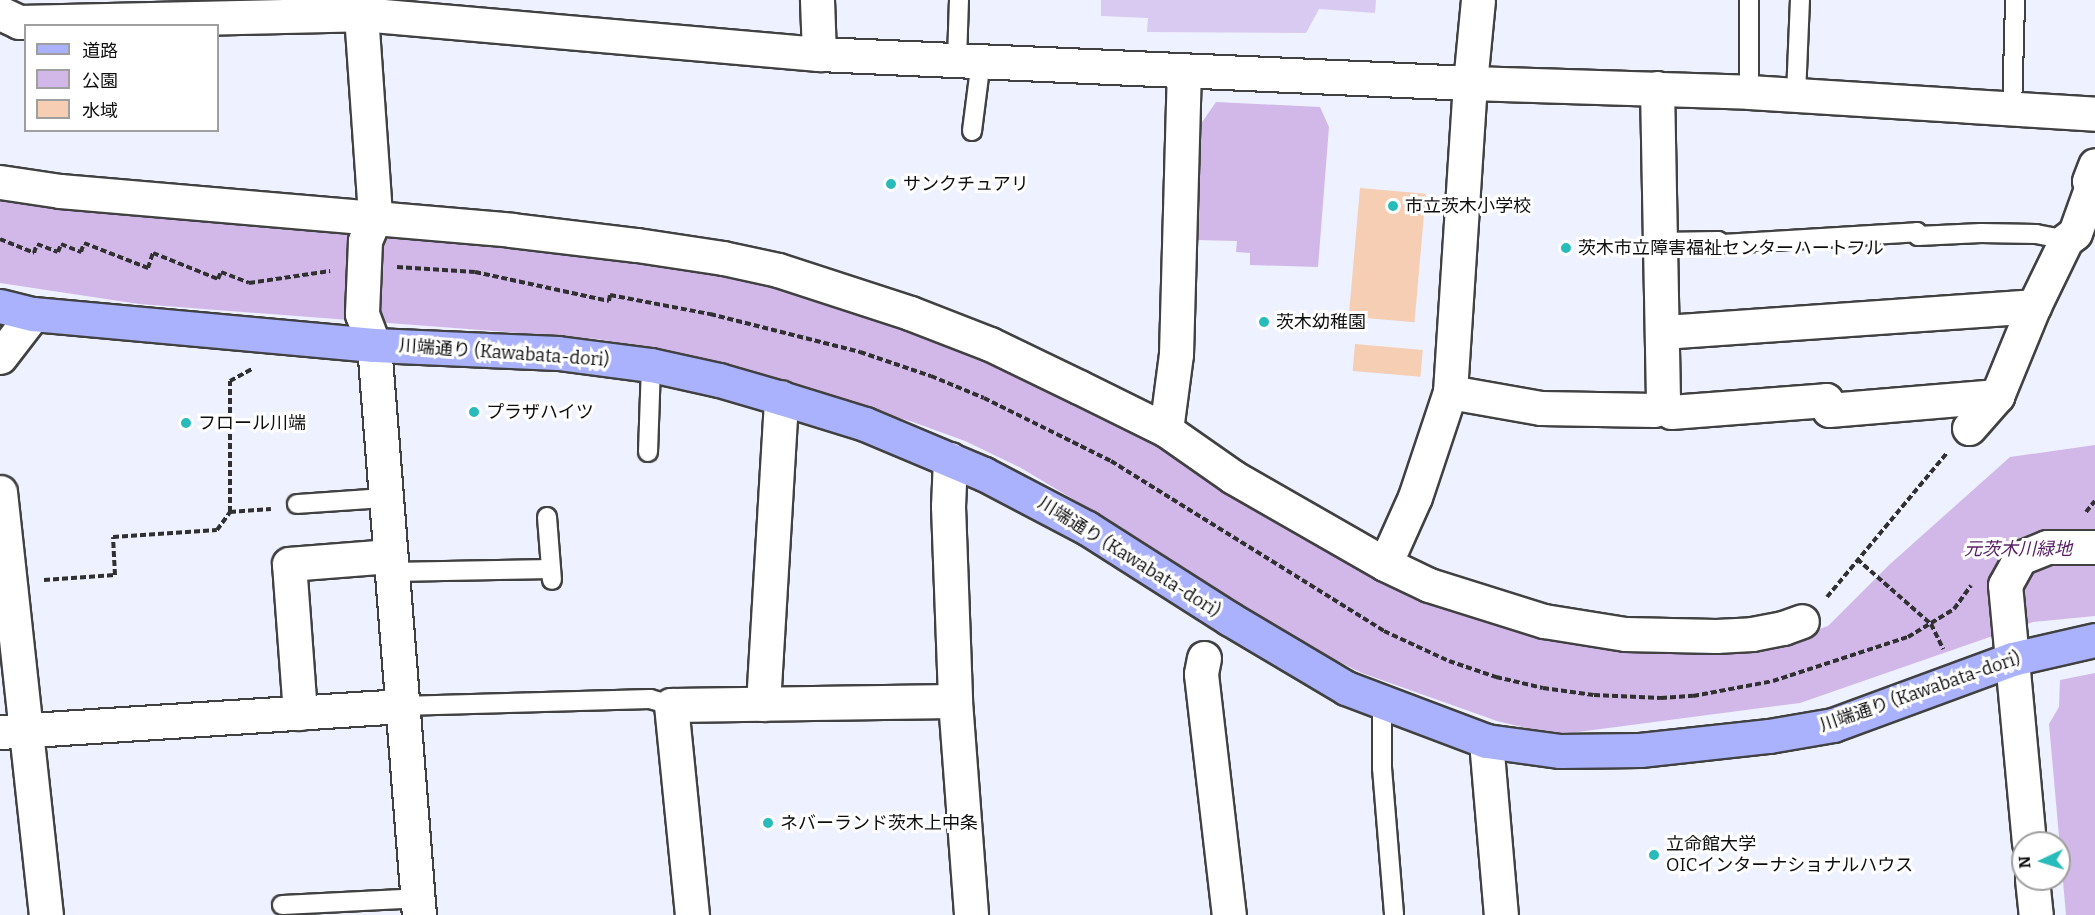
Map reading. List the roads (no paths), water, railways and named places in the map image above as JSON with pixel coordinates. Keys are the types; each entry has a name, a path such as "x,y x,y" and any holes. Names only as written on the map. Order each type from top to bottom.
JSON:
{"street":[{"path":"817,0 819,54"},
{"path":"1385,564 1414,497 1450,392 1470,83 1478,0"},
{"path":"360,7 375,217 365,240 362,314 374,345 401,706 419,906"},
{"path":"0,13 19,22 360,7 819,54 1470,83 1749,92 2095,114"},
{"path":"1166,430 1176,354 1184,70"},
{"path":"1657,88 1664,332 1663,400 1671,412 1826,400 1829,410 1997,396"},
{"path":"1969,428 1997,396 2034,306 2066,240 2075,234 2093,183 2089,181 2095,165"},
{"path":"0,182 60,191 375,217 637,245 723,258 778,270 889,305 990,344 1166,430 1233,477 1385,564 1430,585 1484,604 1544,621 1625,634 1716,636 1773,630 1802,621"},
{"name":"川端通り (Kawabata-dori)","path":"0,306 33,314 374,345 558,354 651,365 719,380 781,398 865,424 950,459 1087,528 1346,688 1486,741 1560,751 1640,750 1769,736 1833,725 2012,659 2095,640"},
{"path":"1664,332 2034,306"},
{"path":"0,357 33,314"},
{"path":"1450,392 1541,408 1654,410 1663,400"},
{"path":"763,704 781,398"},
{"path":"950,459 948,506 955,701 971,915"},
{"path":"0,492 8,582 13,731 46,915"},
{"path":"2028,831 2006,585 2020,558 2047,548 2095,547"},
{"path":"300,713 289,564 391,564"},
{"path":"1204,658 1201,674 1229,915"},
{"path":"692,915 671,705 955,701"},
{"path":"13,731 401,706"},
{"path":"1486,741 1502,915"},
{"path":"2033,891 2036,915"}],"lane":[{"path":"959,0 969,61 972,131"},
{"path":"1749,0 1749,92"},
{"path":"1796,95 1800,0"},
{"path":"2013,110 2015,0"},
{"path":"1661,242 1718,241 1723,244 1917,232 1918,236 1981,233 2036,234 2066,240"},
{"path":"648,452 651,365"},
{"path":"297,504 386,498"},
{"path":"391,564 551,576 547,517"},
{"path":"401,706 650,699 671,705"},
{"path":"1382,701 1382,768 1394,915"},
{"path":"282,905 419,906"}],"water":[{"path":"1360,188 1426,194 1415,322 1349,317"},
{"path":"1355,344 1423,350 1420,377 1353,371"}],"place":[{"name":"サンクチュアリ","path":"891,184"},
{"name":"市立茨木小学校","path":"1393,206"},
{"name":"茨木市立障害福祉センターハートフル","path":"1566,248"},
{"name":"茨木幼稚園","path":"1264,322"},
{"name":"プラザハイツ","path":"474,412"},
{"name":"フロール川端","path":"186,423"},
{"name":"ネバーランド茨木上中条","path":"768,823"},
{"name":"立命館大学 OICインターナショナルハウス","path":"1654,855"}],"park label":[{"name":"元茨木川緑地","path":"2018,549"}]}
